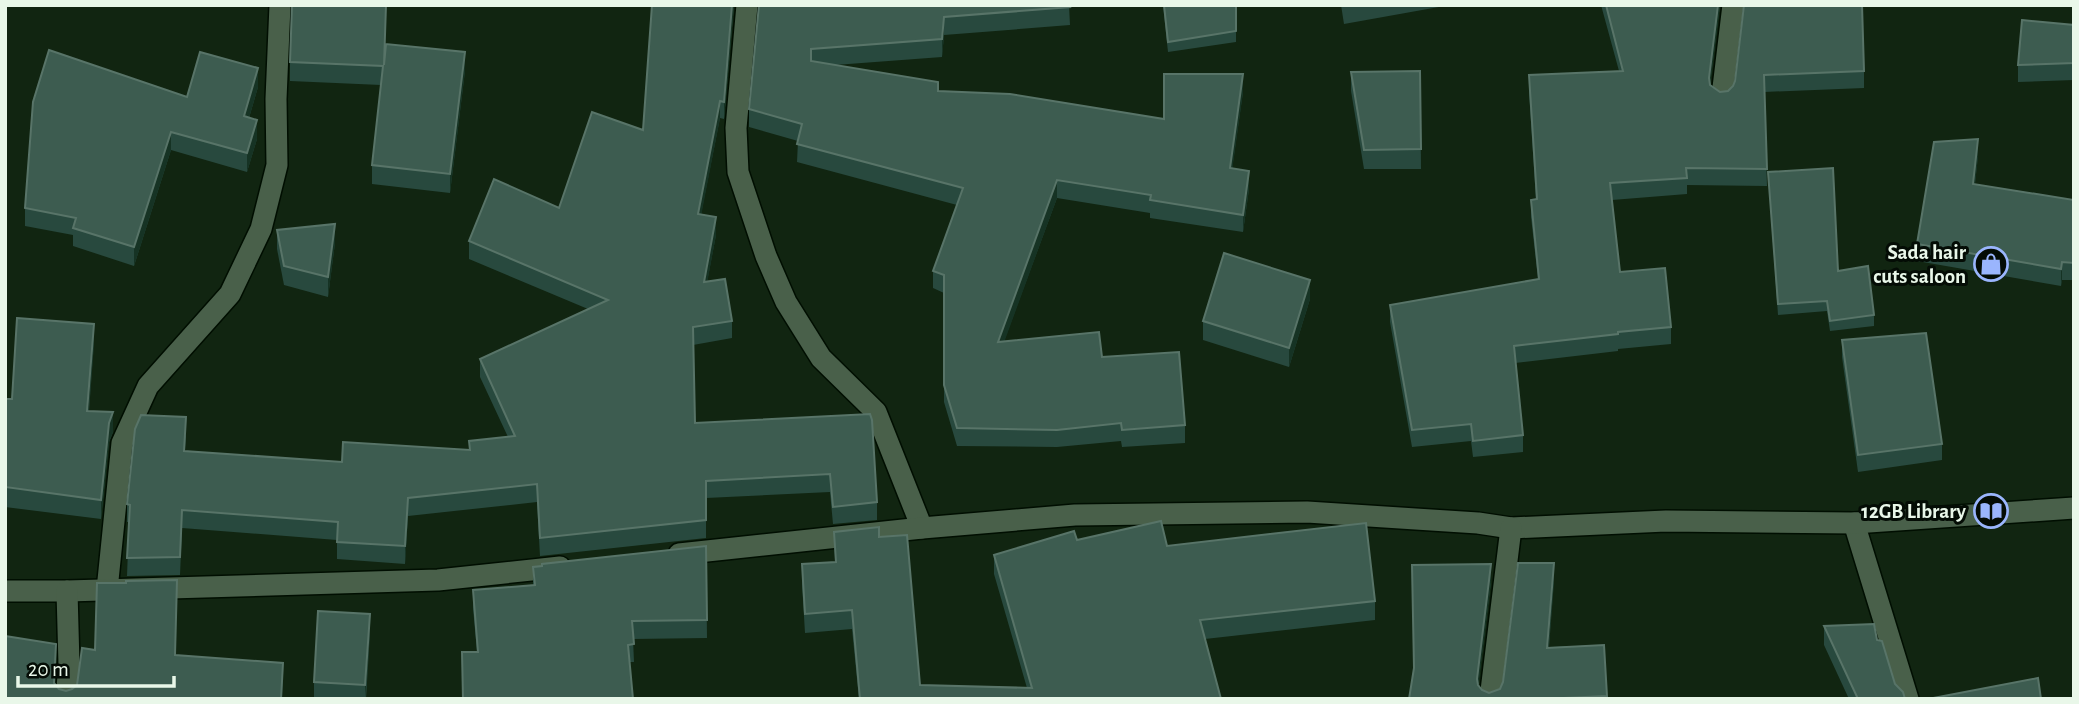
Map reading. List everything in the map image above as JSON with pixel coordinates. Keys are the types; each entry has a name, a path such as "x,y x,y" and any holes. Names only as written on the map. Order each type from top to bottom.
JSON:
{"street":[{"path":"107,590 122,443 148,386 230,294 261,229 277,166 275,99 280,5"},
{"path":"747,5 736,128 738,172 765,256 786,302 821,358 876,412 922,528"},
{"path":"1722,96 1733,5"},
{"path":"659,556 1075,515 1307,512 1478,523 1511,528 1666,521 1854,523 2074,508"},
{"path":"1854,523 1908,699"},
{"path":"1490,699 1511,528"},
{"path":"5,591 438,580 576,565"},
{"path":"66,699 69,665 67,591"}],"building":[{"path":"292,5 386,5 384,65 386,44 465,52 450,174 372,165 383,66 290,62"},
{"path":"652,5 732,5 724,102 720,101 698,214 716,217 704,282 725,279 732,321 693,327 695,423 870,414 877,502 833,507 830,474 706,481 706,520 540,538 537,484 408,498 405,546 337,542 338,522 182,510 180,557 127,558 130,505 127,504 135,429 141,415 186,417 184,451 342,462 343,442 470,450 469,441 515,436 480,359 608,300 469,241 494,179 559,208 592,112 643,130"},
{"path":"759,5 1069,5 1070,7 944,17 942,39 811,49 811,61 938,82 938,91 1010,94 1164,119 1164,74 1243,74 1230,168 1249,171 1243,215 1150,200 1151,195 1057,180 998,342 1099,332 1102,357 1179,352 1185,425 1122,430 1121,423 1057,430 957,428 944,385 944,275 933,271 963,188 797,144 802,124 749,109"},
{"path":"1164,5 1236,5 1236,31 1168,42"},
{"path":"1606,5 1718,5 1709,78 1710,85 1720,92 1728,91 1735,81 1744,5 1862,5 1864,71 1764,75 1767,169 1686,168 1687,178 1610,183 1620,272 1665,268 1671,327 1514,346 1523,435 1473,441 1471,424 1412,430 1390,305 1539,279 1531,200 1537,199 1529,75 1623,71"},
{"path":"2022,20 2074,25 2074,63 2018,65"},
{"path":"49,50 187,97 200,52 258,68 244,116 257,120 247,153 171,132 134,247 73,228 76,218 25,208 33,102"},
{"path":"1420,71 1421,149 1364,150 1351,72"},
{"path":"1978,139 1973,184 2074,200 2074,263 2062,262 2061,269 1917,244 1934,142"},
{"path":"1833,168 1838,271 1868,266 1874,315 1830,321 1827,301 1778,304 1768,172"},
{"path":"335,224 328,277 284,266 277,230"},
{"path":"1224,253 1310,280 1289,348 1203,321"},
{"path":"17,318 94,324 87,411 113,412 109,423 101,500 5,487 5,399 12,399"},
{"path":"1926,333 1942,444 1858,455 1842,340"},
{"path":"1161,521 1167,546 1366,523 1375,601 1200,620 1221,699 860,699 852,610 805,614 802,564 836,562 834,532 879,527 879,537 907,535 920,685 1032,688 994,555 1074,531 1077,540"},
{"path":"706,546 707,620 632,621 634,644 628,645 633,699 463,699 462,652 478,652 473,590 535,585 533,567 542,564"},
{"path":"1518,563 1554,563 1547,648 1604,645 1607,696 1564,699 1409,699 1414,668 1412,565 1491,564 1477,679 1482,690 1489,693 1500,689 1503,682"},
{"path":"177,580 175,655 283,663 281,699 5,699 5,636 56,644 54,683 59,689 66,691 77,685 82,648 95,650 97,583"},
{"path":"318,611 370,614 365,685 314,682"},
{"path":"1874,624 1877,640 1882,641 1895,684 1903,692 1905,699 1858,699 1824,626"},
{"path":"2038,678 2041,699 1928,699"}],"place":[{"name":"Sada hair cuts saloon","path":"1991,264"},
{"name":"12GB Library","path":"1991,511"}]}
